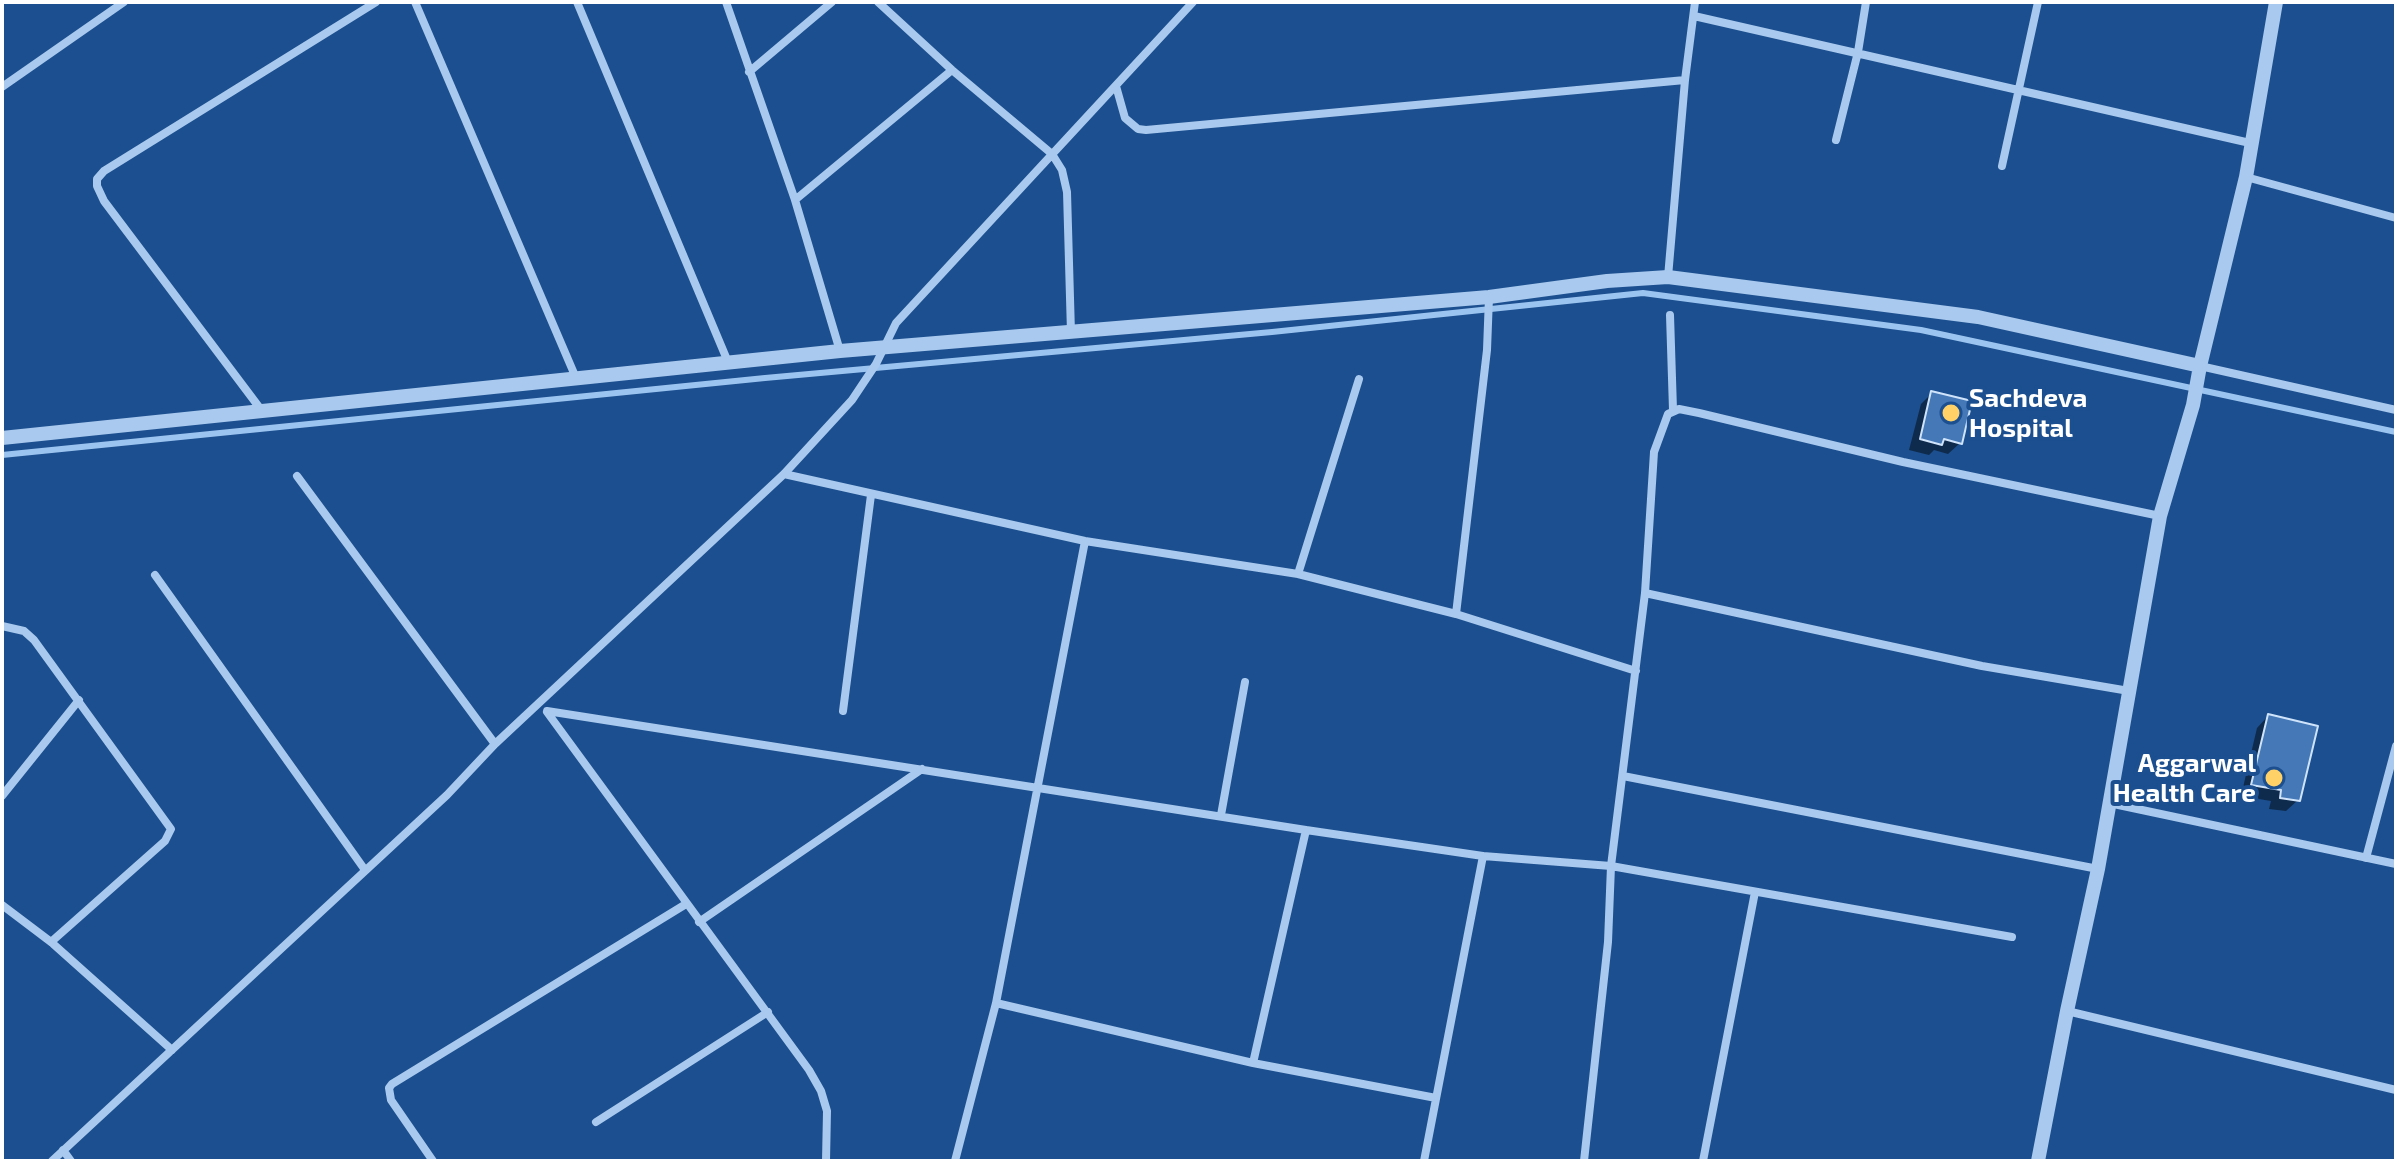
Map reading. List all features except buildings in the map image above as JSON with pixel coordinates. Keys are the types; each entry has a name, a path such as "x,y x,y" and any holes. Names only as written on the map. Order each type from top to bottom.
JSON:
{"street":[{"path":"2,87 124,2"},
{"path":"262,411 104,201 97,179 104,171 376,2"},
{"path":"415,2 576,378"},
{"path":"577,2 728,362"},
{"path":"726,2 795,200 840,351"},
{"path":"749,72 832,2"},
{"path":"878,2 952,70 1052,154 1062,170 1067,192 1071,333"},
{"path":"52,1161 447,795 495,744 544,707 784,474 852,400 876,364 896,323 1193,2"},
{"path":"1668,277 1695,2"},
{"path":"1836,140 1858,52 1866,2"},
{"path":"2002,166 2038,2"},
{"path":"2038,1161 2098,869 2160,516 2193,405 2246,177 2276,2"},
{"path":"1694,16 2250,143"},
{"path":"795,200 952,70"},
{"path":"1116,86 1125,118 1138,129 1146,130 1685,80"},
{"path":"2246,177 2396,218"},
{"path":"2,438 840,351 1489,302 1607,281 1668,277 1978,317 2198,373 2396,410"},
{"path":"1456,614 1487,350 1489,302"},
{"path":"1584,1161 1608,942 1611,866 1645,593 1654,452 1664,422 1673,410 1670,315"},
{"path":"1298,574 1359,379"},
{"path":"1673,410 1699,413 1903,462 2160,516"},
{"path":"784,474 1085,541 1298,574 1456,614 1636,671"},
{"path":"297,476 495,744"},
{"path":"843,711 871,495"},
{"path":"955,1161 996,1003 1085,541"},
{"path":"155,575 365,870"},
{"path":"1645,593 1982,666 2129,691"},
{"path":"2,626 24,631 34,640 171,829 165,841 51,942"},
{"path":"1221,815 1245,682"},
{"path":"2,796 79,700"},
{"path":"544,707 1306,830 1483,856 1611,866 2012,937"},
{"path":"544,707 768,1012 821,1091 827,1111 826,1161"},
{"path":"2366,858 2396,746"},
{"path":"699,922 922,769"},
{"path":"1623,776 2098,869"},
{"path":"2109,803 2396,864"},
{"path":"1253,1063 1306,830"},
{"path":"1424,1161 1483,856"},
{"path":"1703,1161 1755,892"},
{"path":"433,1161 391,1100 389,1088 392,1084 686,904"},
{"path":"2,905 51,942 172,1050"},
{"path":"996,1003 1253,1063 1436,1098"},
{"path":"2067,1011 2396,1090"},
{"path":"596,1122 768,1012"},
{"path":"63,1150 71,1161"}],"waterway":[{"path":"2,455 1643,293 1921,330 2396,432"}],"place":[{"name":"Sachdeva Hospital","path":"1951,413"},
{"name":"Aggarwal Health Care","path":"2274,778"}]}
